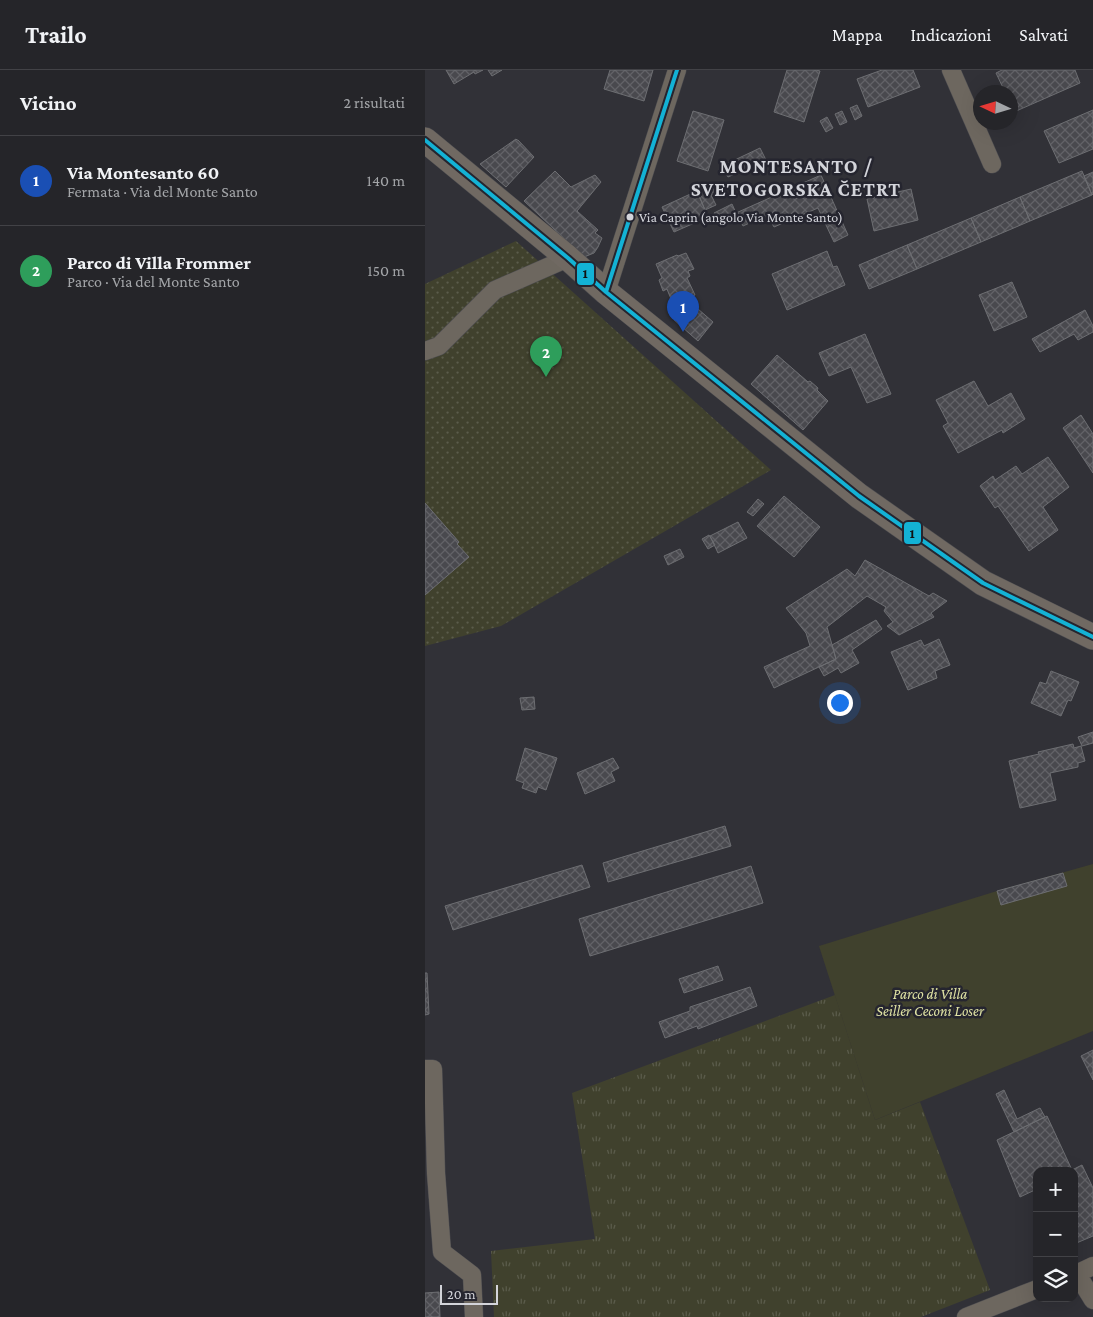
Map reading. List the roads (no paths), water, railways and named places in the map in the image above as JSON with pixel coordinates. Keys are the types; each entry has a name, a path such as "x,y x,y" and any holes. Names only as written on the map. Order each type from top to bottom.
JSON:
{"main road":[{"path":"425,140 568,258 606,292 859,496 983,583 1093,637"}],"street":[{"path":"606,292 677,70"},
{"path":"951,70 992,164"},
{"path":"425,351 439,346 495,290 568,258"},
{"path":"425,1069 433,1068 430,1173 442,1252 472,1275 474,1317"},
{"path":"1078,1273 1093,1266"},
{"path":"1078,1278 1093,1300"},
{"path":"967,1317 1033,1291"}],"place":[{"name":"Via Caprin (angolo Via Monte Santo)","path":"630,217"},
{"name":"Via Montesanto 60","path":"683,332"},
{"name":"Parco di Villa Frommer","path":"546,377"}],"district":[{"name":"MONTESANTO / SVETOGORSKA ČETRT","path":"796,178"}],"park label":[{"name":"Parco di Villa Seiller Ceconi Loser","path":"930,1002"}]}
